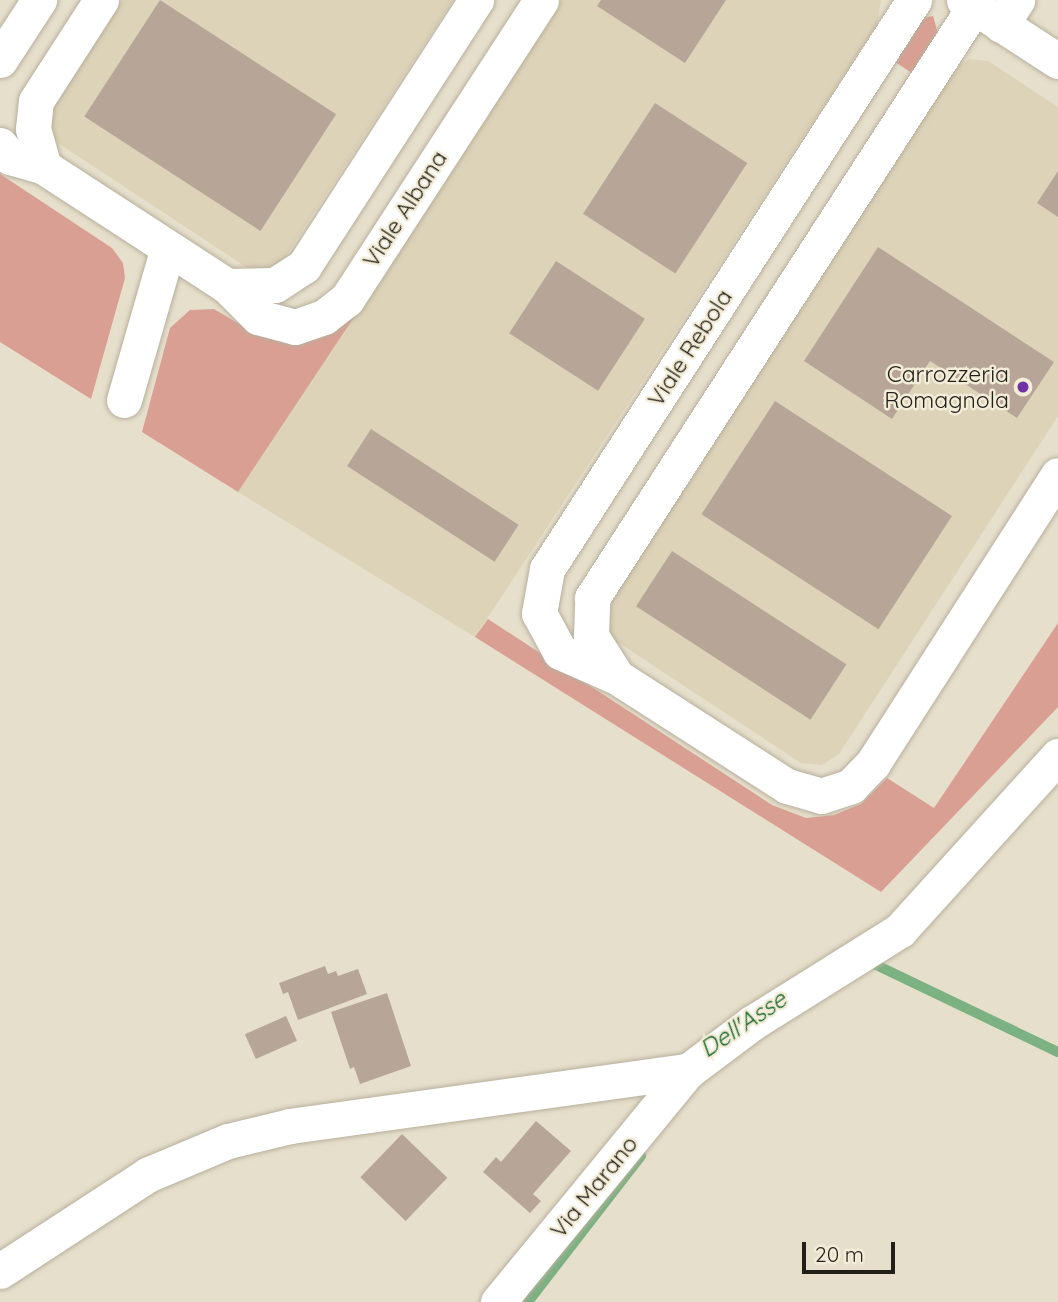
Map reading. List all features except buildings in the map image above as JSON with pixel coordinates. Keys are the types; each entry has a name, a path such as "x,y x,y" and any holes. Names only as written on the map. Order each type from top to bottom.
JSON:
{"street":[{"path":"0,61 39,0"},
{"path":"44,167 33,129 36,101 102,0"},
{"path":"228,286 275,285 304,266 476,0"},
{"name":"Viale Albana","path":"0,145 10,157 44,167 228,286 258,317 295,327 324,317 347,299 541,0"},
{"name":"Viale Rebola","path":"914,0 547,569 539,613 560,652 617,677 788,786 821,796 851,786 873,763 1058,475"},
{"path":"989,8 1058,61"},
{"name":"Viale Rebola","path":"617,677 591,636 592,598 989,8"},
{"path":"124,400 168,248"},
{"name":"Via Marano","path":"498,1302 688,1071 752,1023 900,930 1058,756"},
{"path":"0,1271 147,1175 228,1141 290,1126 688,1071"}],"shaded area":[{"path":"122,0 453,0 284,259 266,269 246,267 58,143 49,127 49,111"},
{"path":"561,0 881,0 877,24 475,637 238,492"},
{"path":"933,16 939,37 915,75 889,58 914,20"},
{"path":"969,59 988,61 1058,107 1058,416 839,754 822,765 801,763 613,639 604,623 605,607 954,68"},
{"path":"0,174 112,248 123,263 125,278 91,399 0,342"},
{"path":"214,309 256,334 287,344 319,337 356,314 238,492 142,432 170,328 190,310"},
{"path":"488,619 772,805 806,818 834,815 861,804 887,778 934,808 1058,623 1058,707 881,892 475,637"}],"waterway":[{"name":"Dell'Asse","path":"866,965 870,962 1058,1052"},
{"name":"Dell'Asse","path":"528,1302 641,1156"}],"place":[{"name":"Carrozzeria Romagnola","path":"1023,387"}]}
